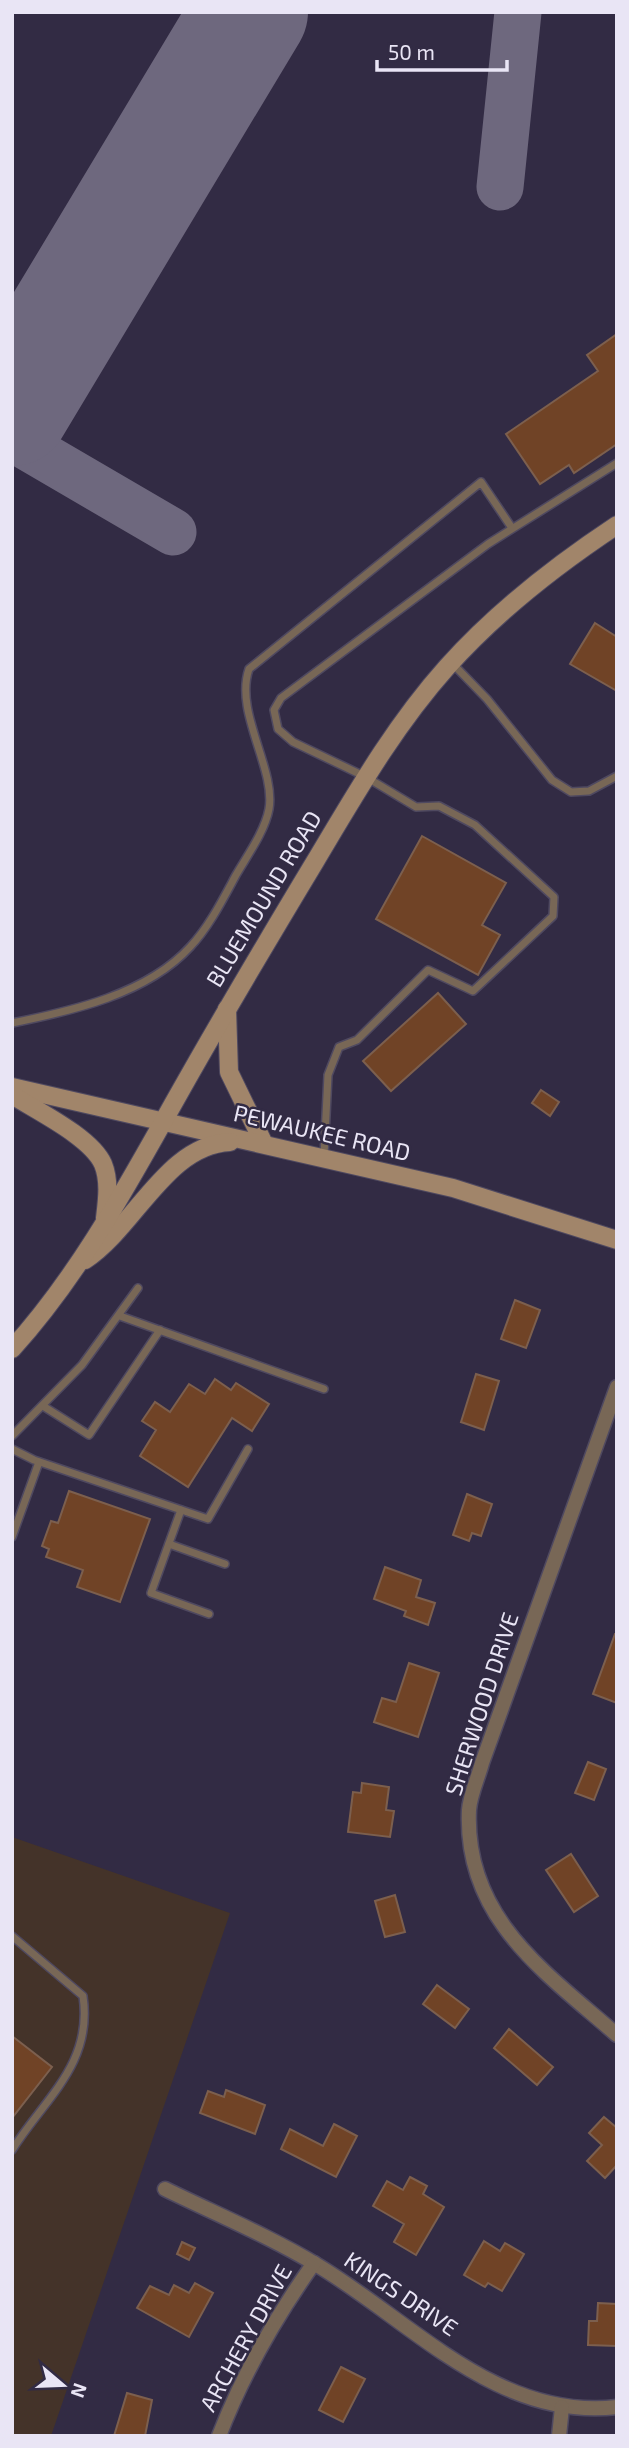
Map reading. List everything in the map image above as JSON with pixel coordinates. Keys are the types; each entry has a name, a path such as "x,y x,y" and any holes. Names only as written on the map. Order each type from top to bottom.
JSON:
{"main road":[{"name":"BLUEMOUND ROAD","path":"12,1349 75,1268 105,1222 227,1009 366,777 412,709 451,662 517,598 617,525"},
{"path":"75,1268 112,1239 181,1159 208,1144 257,1143 229,1072 227,1009"},
{"name":"PEWAUKEE ROAD","path":"12,1087 453,1188 617,1240"},
{"path":"12,1095 78,1138 99,1158 107,1179 105,1222"}],"street":[{"name":"SHERWOOD DRIVE","path":"617,1387 487,1750 469,1808 473,1863 495,1914 519,1948 617,2035"},
{"name":"KINGS DRIVE","path":"165,2189 314,2263 497,2385 526,2399 562,2407 617,2407"},
{"name":"ARCHERY DRIVE","path":"219,2436 229,2409 270,2333 314,2263"},
{"path":"558,2436 562,2407"}],"lane":[{"path":"324,1158 327,1075 339,1047 357,1040 428,970 473,991 553,916 554,897 475,825 439,806 416,807 366,777 293,742 278,729 274,710 281,698 512,528 617,463"},
{"path":"12,1023 98,1001 167,967 191,946 219,905 252,848 269,808 247,705 246,678 249,668 481,482 512,528"},
{"path":"451,662 487,699 552,780 571,792 589,791 617,776"},
{"path":"12,1436 43,1406 120,1316 138,1288"},
{"path":"120,1316 324,1389"},
{"path":"43,1406 89,1436 160,1330"},
{"path":"12,1449 39,1462 208,1519 248,1449"},
{"path":"12,1537 39,1462"},
{"path":"181,1510 151,1593 209,1614"},
{"path":"169,1544 225,1564"},
{"path":"12,1936 83,1996 86,2018 83,2041 73,2066 12,2150"}],"shaded area":[{"path":"12,1837 230,1913 51,2436 12,2436"}],"building":[{"path":"617,334 617,444 574,473 569,465 540,484 506,434 598,371 587,355"},
{"path":"595,623 617,637 617,691 570,664"},
{"path":"422,836 506,883 482,925 500,935 478,975 376,919"},
{"path":"438,993 466,1024 391,1091 363,1061"},
{"path":"541,1090 559,1102 550,1116 532,1103"},
{"path":"515,1300 540,1310 526,1348 501,1339"},
{"path":"476,1374 499,1381 484,1430 461,1422"},
{"path":"215,1379 231,1390 236,1383 269,1404 252,1431 232,1418 188,1487 140,1456 156,1430 142,1421 155,1402 170,1412 189,1384 205,1394"},
{"path":"69,1491 150,1519 120,1602 77,1587 83,1570 46,1557 49,1549 42,1546 51,1521 58,1523"},
{"path":"467,1494 492,1504 481,1536 472,1533 469,1541 453,1535"},
{"path":"385,1567 421,1580 416,1597 435,1603 428,1625 404,1616 406,1611 374,1599"},
{"path":"617,1634 617,1703 593,1694"},
{"path":"409,1663 439,1673 418,1737 374,1722 382,1698 396,1702"},
{"path":"588,1762 606,1769 594,1800 575,1793"},
{"path":"362,1783 389,1787 386,1810 394,1811 390,1837 348,1832 353,1792 361,1793"},
{"path":"571,1854 598,1896 574,1912 546,1870"},
{"path":"395,1895 405,1932 385,1937 375,1901"},
{"path":"437,1985 469,2009 455,2028 423,2004"},
{"path":"509,2029 553,2067 537,2085 494,2048"},
{"path":"12,2036 52,2067 12,2118"},
{"path":"226,2090 265,2105 255,2134 200,2113 208,2091 224,2097"},
{"path":"604,2117 617,2128 617,2165 605,2178 587,2161 602,2145 589,2133"},
{"path":"334,2124 357,2136 336,2177 281,2149 290,2129 323,2146"},
{"path":"410,2177 427,2186 423,2194 444,2207 416,2255 394,2242 404,2224 373,2206 387,2181 403,2190"},
{"path":"484,2241 500,2251 505,2243 524,2254 502,2291 488,2283 485,2287 464,2275"},
{"path":"182,2242 195,2248 189,2260 177,2254"},
{"path":"195,2283 213,2293 189,2337 137,2308 150,2286 169,2295 174,2285 189,2293"},
{"path":"598,2303 617,2304 617,2346 588,2345 589,2321 597,2321"},
{"path":"341,2367 365,2379 343,2422 319,2410"},
{"path":"127,2393 152,2400 145,2436 114,2436"}],"taxiway":[{"path":"500,187 518,12"},
{"path":"12,438 173,532"}],"runway":[{"path":"12,408 250,12"}]}
